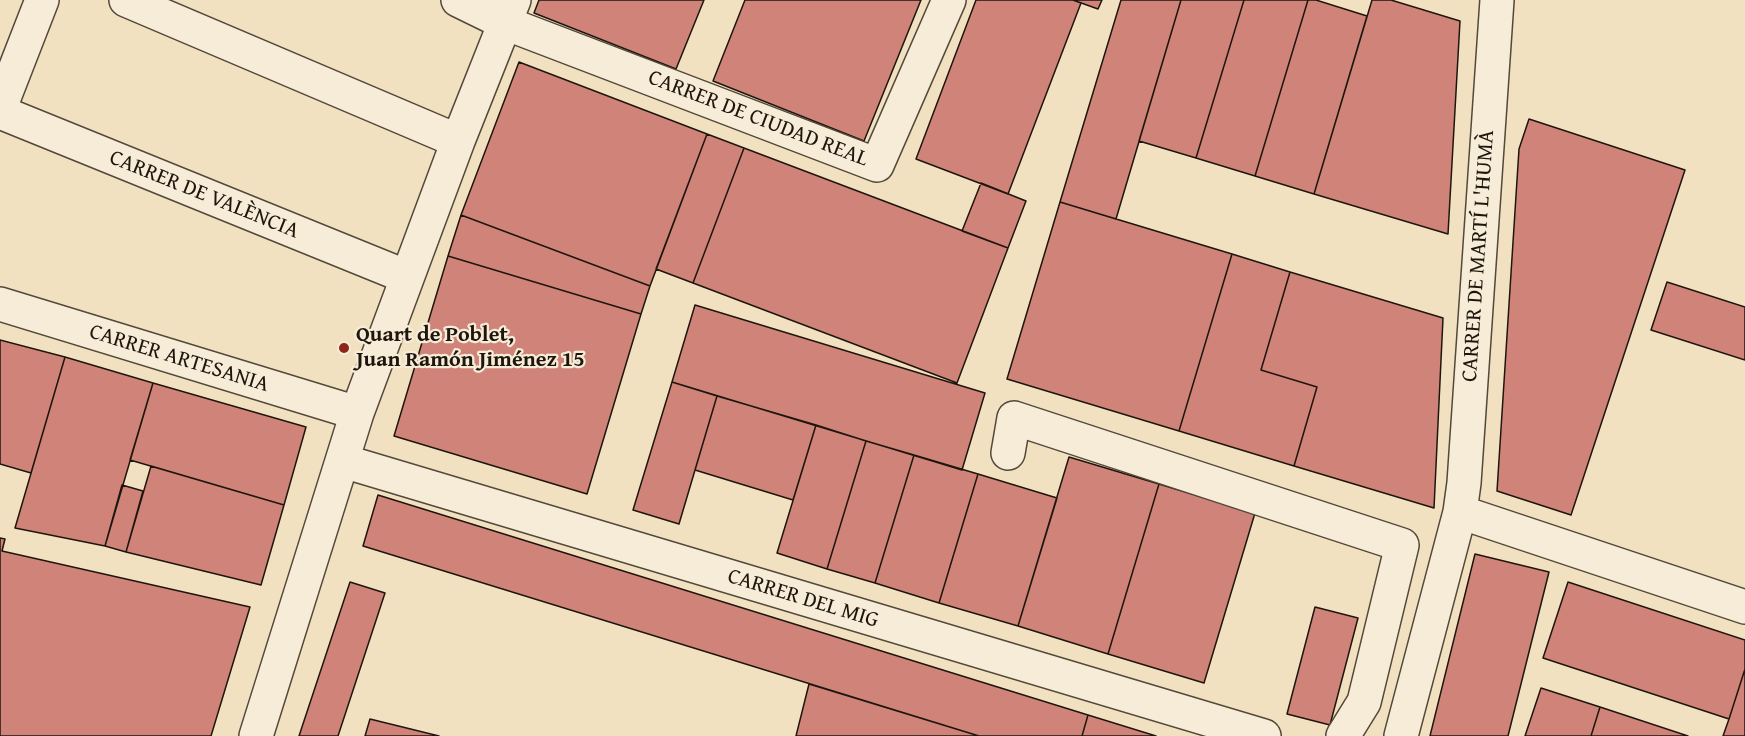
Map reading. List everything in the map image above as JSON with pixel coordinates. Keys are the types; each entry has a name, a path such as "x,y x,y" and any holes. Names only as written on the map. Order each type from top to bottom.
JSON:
{"street":[{"path":"0,110 42,0"},
{"path":"126,0 458,141"},
{"path":"256,736 357,413 509,11 458,0"},
{"name":"CARRER DE CIUDAD REAL","path":"509,11 877,165 949,0"},
{"name":"CARRER DE MARTÍ L'HUMÀ","path":"1401,736 1460,512 1464,483 1497,0"},
{"name":"CARRER DE VALÈNCIA","path":"0,110 408,277"},
{"name":"CARRER ARTESANIA","path":"0,304 357,413"},
{"path":"1008,453 1014,418 1402,545 1364,702 1343,736"},
{"name":"CARRER DEL MIG","path":"343,461 1264,736"},
{"path":"1460,512 1745,607"}],"building":[{"path":"539,0 704,0 676,69 534,13"},
{"path":"745,0 921,0 864,141 713,81"},
{"path":"976,0 1073,0 1081,3 1008,194 916,159"},
{"path":"1073,0 1102,0 1098,9"},
{"path":"1121,0 1181,0 1116,219 1060,202"},
{"path":"1181,0 1244,0 1196,158 1139,141"},
{"path":"1244,0 1308,0 1255,176 1196,158"},
{"path":"1308,0 1316,0 1367,16 1314,194 1255,176"},
{"path":"1372,0 1391,0 1460,21 1448,234 1314,194"},
{"path":"519,62 707,134 650,286 461,215"},
{"path":"1529,119 1685,170 1571,515 1497,491 1519,149"},
{"path":"707,134 744,148 693,283 656,269"},
{"path":"744,148 1008,248 957,383 693,283"},
{"path":"981,183 1026,201 1008,248 962,231"},
{"path":"1060,202 1232,254 1179,431 1007,379"},
{"path":"461,215 650,286 641,314 448,256"},
{"path":"1232,254 1290,272 1261,370 1317,387 1294,466 1179,431"},
{"path":"448,256 641,314 587,494 394,436"},
{"path":"1290,272 1443,318 1434,508 1294,466 1317,387 1261,370"},
{"path":"1667,282 1745,307 1745,360 1651,330"},
{"path":"695,305 985,393 962,470 672,382"},
{"path":"0,340 65,357 31,473 0,464"},
{"path":"65,357 153,383 105,546 15,528"},
{"path":"672,382 717,396 679,524 633,510"},
{"path":"153,383 306,427 284,505 130,460"},
{"path":"717,396 816,425 793,500 695,470"},
{"path":"816,425 866,441 827,569 777,553"},
{"path":"866,441 914,455 875,583 827,569"},
{"path":"914,455 978,474 939,603 875,583"},
{"path":"1069,457 1159,484 1108,654 1018,626"},
{"path":"151,466 284,505 261,585 126,552"},
{"path":"978,474 1057,498 1018,626 939,603"},
{"path":"1159,484 1255,513 1204,683 1108,654"},
{"path":"122,485 143,491 126,552 105,546"},
{"path":"378,495 1088,715 1082,736 979,736 363,546"},
{"path":"0,538 5,539 2,551 250,607 211,736 0,736"},
{"path":"1475,554 1549,572 1508,736 1430,736"},
{"path":"350,582 385,593 338,736 299,736"},
{"path":"1568,582 1745,640 1745,669 1729,719 1543,658"},
{"path":"1315,607 1358,618 1330,725 1287,714"},
{"path":"1745,669 1745,736 1723,736 1729,719"},
{"path":"809,684 979,736 796,736"},
{"path":"1541,688 1600,707 1591,736 1525,736"},
{"path":"1600,707 1688,736 1591,736"},
{"path":"1088,715 1156,736 1082,736"},
{"path":"370,719 439,736 365,736"}],"place":[{"name":"Quart de Poblet, Juan Ramón Jiménez 15","path":"344,348"}]}
